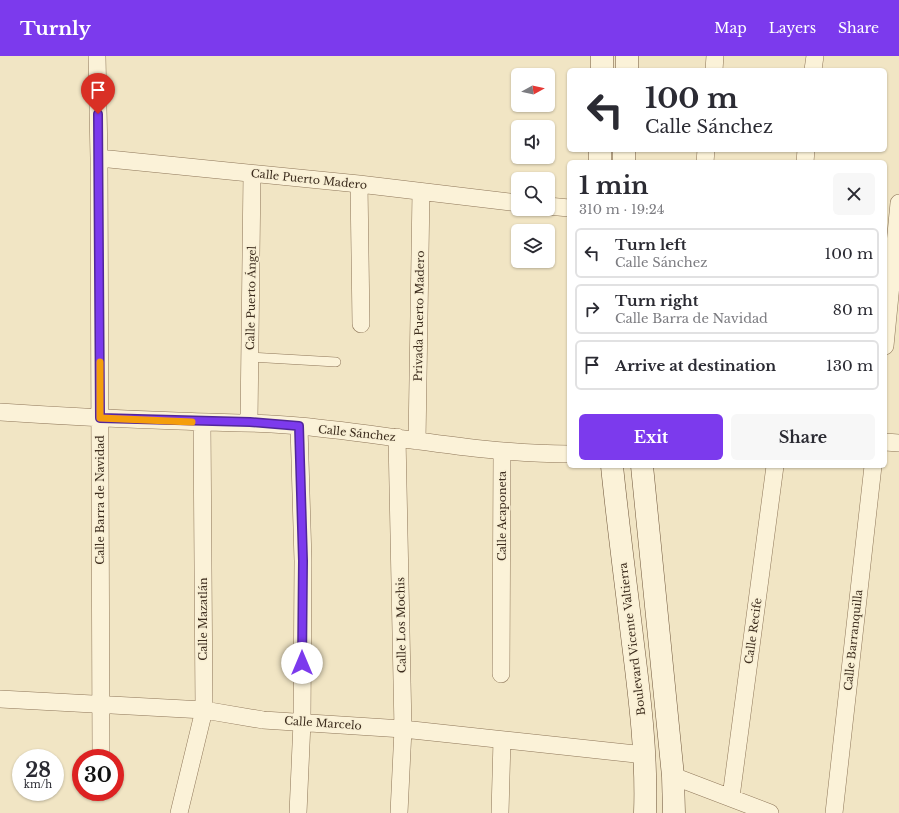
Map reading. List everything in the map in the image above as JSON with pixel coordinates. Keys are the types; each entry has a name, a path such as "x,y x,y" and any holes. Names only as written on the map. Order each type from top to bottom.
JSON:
{"main road":[{"path":"602,56 602,68"},
{"path":"627,56 627,68"},
{"name":"Boulevard Vicente Valtierra","path":"612,468 638,683 645,755 645,813"},
{"path":"642,468 673,776 674,813"}],"street":[{"name":"Calle Barra de Navidad","path":"97,56 99,158 99,705 101,749"},
{"path":"714,68 715,56"},
{"path":"813,68 815,56"},
{"name":"Calle Puerto Madero","path":"99,158 359,184 511,202"},
{"name":"Calle Puerto Ángel","path":"250,422 252,174"},
{"path":"359,184 361,324"},
{"name":"Privada Puerto Madero","path":"418,441 421,192"},
{"path":"887,326 899,203"},
{"path":"555,207 567,208"},
{"name":"Calle Sánchez","path":"0,412 100,418 202,422 250,422 397,437 502,452 567,454"},
{"name":"Calle Mazatlán","path":"179,813 204,710 202,422"},
{"path":"298,813 302,722 303,561 299,426"},
{"name":"Calle Los Mochis","path":"397,437 403,729 399,813"},
{"path":"887,442 899,443"},
{"name":"Calle Acaponeta","path":"502,452 502,674"},
{"name":"Calle Recife","path":"731,797 775,468"},
{"name":"Calle Barranquilla","path":"834,813 873,468"},
{"name":"Calle Marcelo","path":"0,699 204,710 263,720 403,729 645,755"},
{"path":"500,813 502,740"},
{"path":"673,776 770,813"}],"lane":[{"path":"250,357 336,362"}],"slow traffic":[{"path":"100,362 100,418 192,422"}],"route":[{"path":"98,114 100,418 202,422 250,422 299,426 303,561 302,663"}]}
